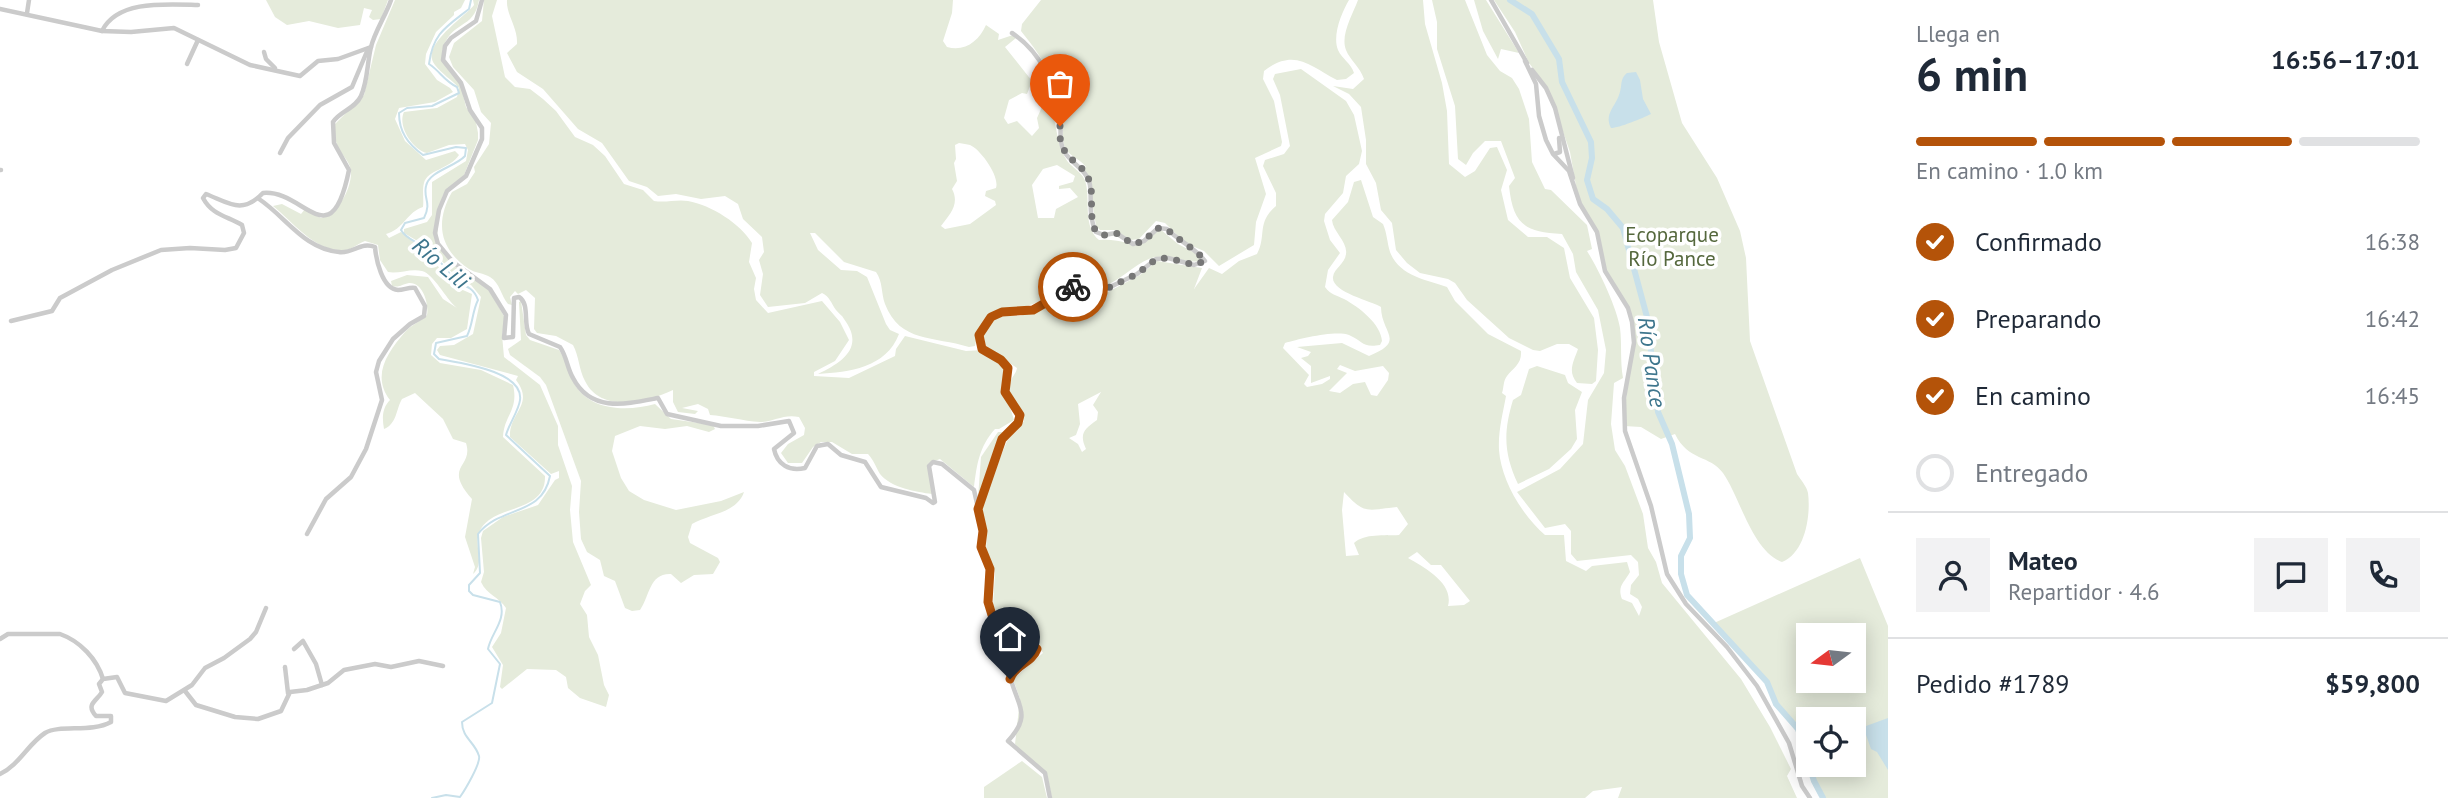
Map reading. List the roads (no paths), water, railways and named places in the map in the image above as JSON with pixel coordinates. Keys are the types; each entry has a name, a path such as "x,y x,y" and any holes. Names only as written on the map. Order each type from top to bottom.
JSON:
{"street":[{"path":"27,13 29,0"},
{"path":"280,153 288,138 320,105 352,87 391,0"},
{"path":"482,0 476,21 457,31 443,52 447,66 461,83 470,110 479,122 483,134 466,176 447,191 439,210 435,233 442,250 460,268 484,283 504,312 505,338 513,338 514,298 519,297 525,304 527,331 560,347 573,380 587,396 609,405 657,398 667,414 721,426 758,426 789,421 794,433 774,449 777,458 789,469 805,468 813,450 822,443 828,444 841,455 865,462 881,487 926,498 933,503 929,466 933,462 938,462 972,487 983,531 981,547 990,569 988,602 992,615 1002,635 1009,642 1032,644 1037,649 1035,654 1010,676 1022,705 1022,720 1016,734 1008,741 1045,773 1050,798"},
{"path":"1491,0 1536,84 1543,132 1553,154 1569,171 1573,183"},
{"path":"102,31 107,19 134,2 198,5"},
{"path":"0,9 102,31 131,32 174,28 250,65 300,76 318,61 338,59 370,47"},
{"path":"978,509 1002,439 1020,419 1018,410 1005,392 1008,368 1001,360 982,349 979,335 985,324 997,314 1033,310 1070,288 1106,289 1137,274 1156,259 1168,258 1194,265 1205,261 1167,229 1157,228 1144,241 1133,244 1116,233 1104,235 1096,232 1090,210 1089,180 1063,149 1060,119 1047,73 1034,51 1012,33"},
{"path":"187,64 198,40"},
{"path":"11,321 52,311 60,298 152,253 171,248 225,250 236,247 244,233 242,225 216,213 204,202 204,195 232,206 240,206 259,199 263,193 278,193 312,214 322,217 338,203 349,170 334,143 333,122 361,96 368,73 370,47"},
{"path":"264,52 266,60 275,69"},
{"path":"1525,61 1546,88 1555,108 1577,197 1597,232 1605,271 1628,308 1632,322 1634,344 1626,381 1625,431 1651,506 1667,574 1686,604 1727,647 1757,685 1789,743 1802,786 1810,798"},
{"path":"1539,107 1547,100 1555,108"},
{"path":"1553,154 1558,154 1562,148 1558,122"},
{"path":"259,199 311,244 342,253 361,245 375,247 375,255 386,283 397,290 415,288 425,306 425,316 410,324 393,339 379,361 376,372 382,400 366,449 351,477 326,499 307,534"},
{"path":"0,775 45,733 100,727 111,722 111,716 96,716 92,708 93,701 102,692 99,684 103,679 117,677 125,693 132,696 142,694 160,701 192,685 205,668 225,658 250,639 256,632 266,608"},
{"path":"0,639 8,634 67,636 92,657 103,679"},
{"path":"294,649 303,641 316,664 322,685"},
{"path":"288,694 322,685 344,670 375,664 391,667 419,661 443,666"},
{"path":"184,690 201,707 252,719 267,717 281,711 288,694 285,667"}],"water":[{"path":"1636,72 1643,99 1651,114 1611,128 1609,115 1619,95 1623,78 1627,73"},
{"path":"1888,718 1888,770 1877,752 1871,749 1866,726"}],"waterway":[{"name":"Río Lili","path":"432,798 446,795 460,797 472,776 479,756 464,732 462,722 492,703 500,664 488,649 502,615 500,602 473,595 469,591 469,585 480,573 478,534 498,518 530,505 539,498 546,489 550,476 506,435 520,400 519,390 512,382 489,370 439,359 434,354 436,343 467,336 478,300 470,288 456,283 433,255 401,230 405,223 424,218 428,181 465,156 466,148 456,147 423,155 405,137 399,113 407,108 432,106 459,93 457,87 429,64 437,38 447,26 469,9 471,0"},
{"name":"Río Pance","path":"1510,0 1532,14 1559,59 1562,82 1591,142 1592,158 1587,180 1593,199 1607,209 1623,228 1647,317 1658,412 1672,444 1689,514 1690,538 1681,556 1681,574 1687,595 1767,682 1776,704 1796,727"},
{"name":"Río Pance","path":"1813,777 1823,798"}],"park label":[{"name":"Ecoparque Río Pance","path":"1672,247"}]}
